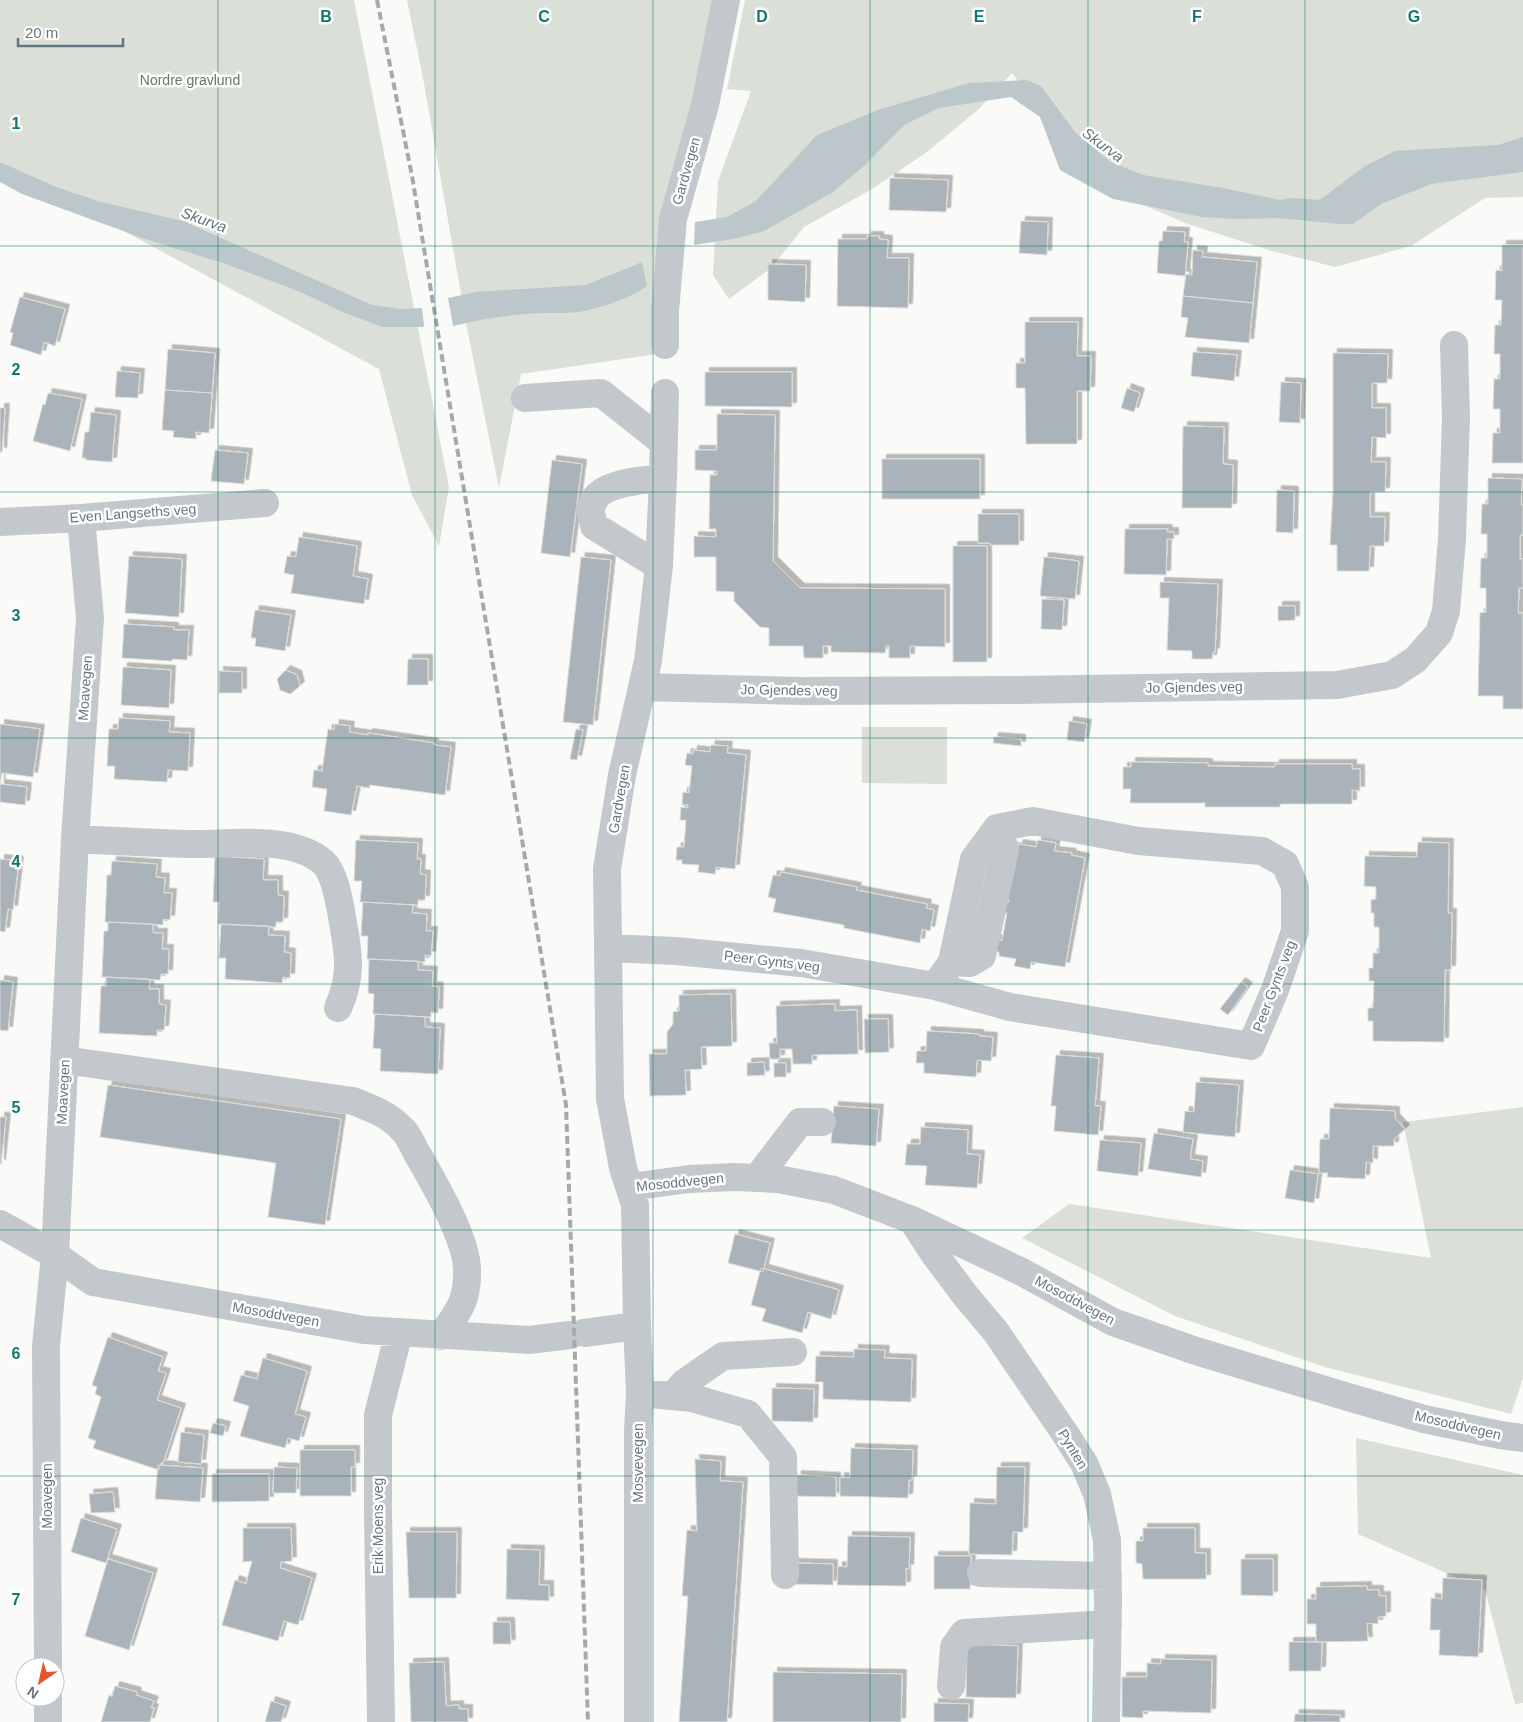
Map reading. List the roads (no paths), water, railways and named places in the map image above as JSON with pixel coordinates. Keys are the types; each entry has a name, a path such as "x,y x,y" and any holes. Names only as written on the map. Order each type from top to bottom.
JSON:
{"street":[{"name":"Gardvegen","path":"665,345 665,311 673,219 705,105 726,0"},
{"name":"Jo Gjendes veg","path":"642,686 802,691 1016,690 1337,685 1392,675 1415,660 1439,633 1446,611 1452,539 1455,436 1454,345"},
{"path":"525,398 601,392 664,443"},
{"name":"Gardvegen","path":"632,1196 623,1168 610,1098 607,869 622,775 648,661 659,566 665,393"},
{"path":"659,566 594,526 590,509 598,496 610,488 628,483 663,478"},
{"name":"Even Langseths veg","path":"0,522 81,518 265,503"},
{"name":"Moavegen","path":"48,1657 46,1346 55,1255 75,839 90,618 81,518"},
{"name":"Peer Gynts veg","path":"608,948 676,950 800,963 935,986 1010,1007 1251,1046 1275,990 1295,931 1295,887 1285,864 1262,851 1138,841 1033,821 997,828 974,859 952,962 935,986"},
{"path":"75,839 209,845 265,843 291,847 309,853 324,863 333,881 339,900 348,952 349,972 344,994 338,1008"},
{"path":"64,1060 353,1101 380,1111 404,1130 435,1186 466,1256 466,1292 461,1310 441,1336"},
{"path":"757,1178 800,1122 822,1122"},
{"name":"Mosoddvegen","path":"632,1196 689,1179 778,1179 834,1190 912,1220 1022,1272 1113,1322 1206,1354 1348,1398 1424,1419 1523,1438"},
{"name":"Mosvevegen","path":"632,1196 640,1393 638,1722"},
{"name":"Pynten","path":"912,1220 959,1287 996,1332 1084,1463 1097,1494 1107,1540 1106,1722"},
{"name":"Mosoddvegen","path":"0,1224 55,1255 93,1282 364,1330 529,1340 637,1326"},
{"name":"Erik Moens veg","path":"381,1722 378,1415 399,1332"},
{"path":"673,1396 684,1383 723,1356 792,1352"},
{"path":"640,1393 692,1398 748,1414 783,1457 784,1575"},
{"path":"982,1573 1108,1576"},
{"path":"951,1686 954,1647 964,1633 1108,1624"},
{"path":"48,1707 48,1722"}],"railway":[{"path":"377,0 412,176 566,1105 588,1722"}],"park label":[{"name":"Nordre gravlund","path":"190,80"}],"water label":[{"name":"Skurva","path":"1103,145"},
{"name":"Skurva","path":"204,220"}]}
